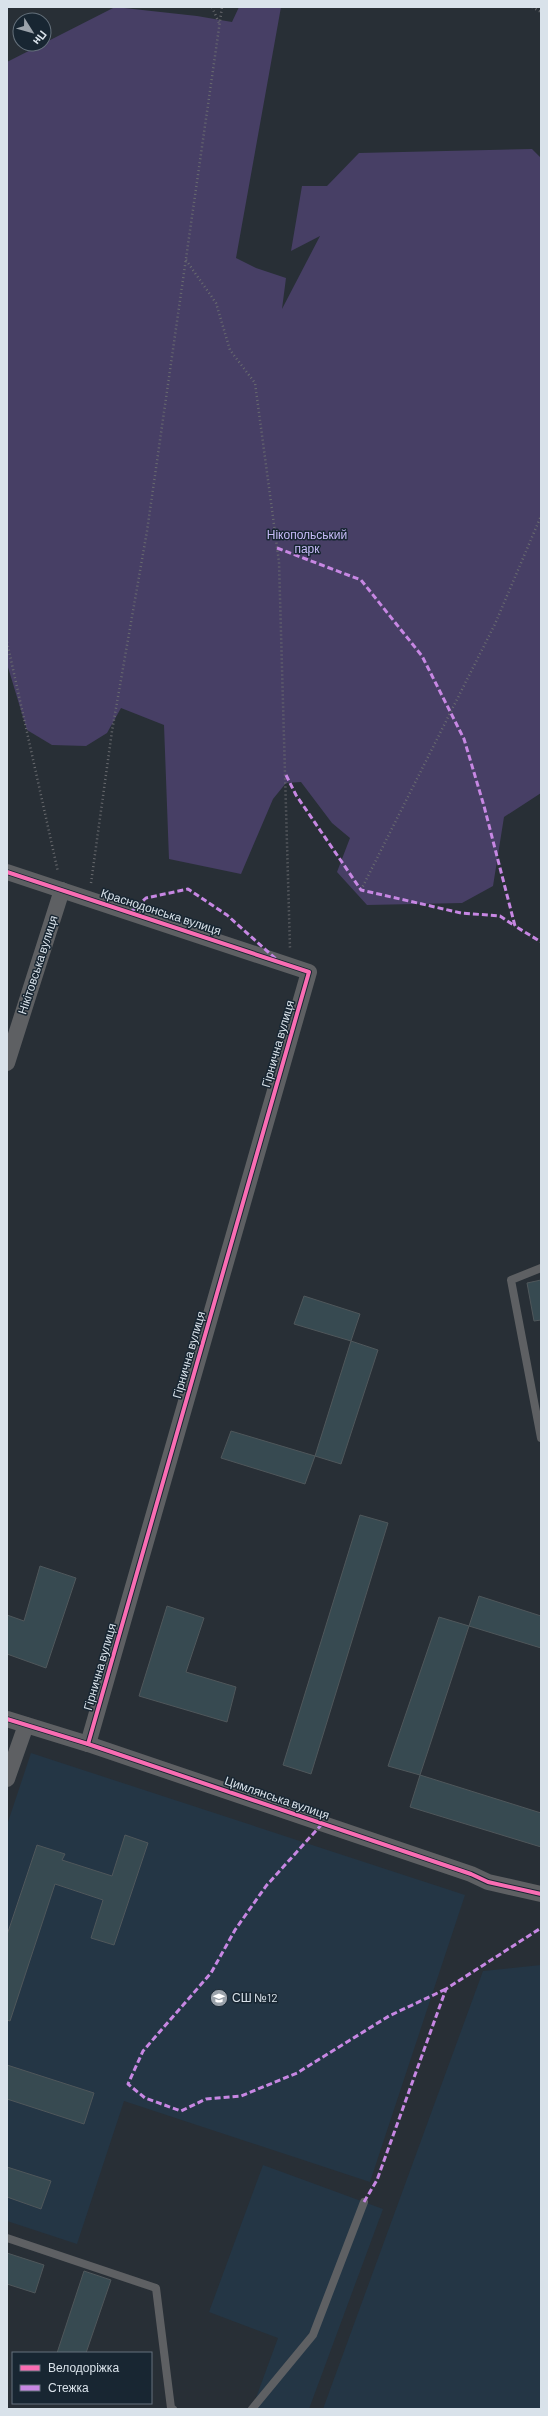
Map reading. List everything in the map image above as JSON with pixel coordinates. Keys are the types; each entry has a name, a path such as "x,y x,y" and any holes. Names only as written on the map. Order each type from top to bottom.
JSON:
{"street":[{"name":"Краснодонська вулиця","path":"7,872 309,972"},
{"name":"Нікітовська вулиця","path":"7,1063 62,890"},
{"name":"Гірнична вулиця","path":"88,1744 309,972"},
{"name":"Цимлянська вулиця","path":"7,1719 88,1744 471,1874 488,1882 541,1894"},
{"path":"7,1779 26,1725"}],"lane":[{"path":"541,1268 511,1280 541,1438"},
{"path":"252,2409 313,2336 364,2202"},
{"path":"7,2238 156,2288 171,2408 173,2409"}],"path":[{"path":"212,7 219,24"},
{"path":"89,899 112,731 146,531 222,7"},
{"path":"532,7 541,12"},
{"path":"186,259 216,303 230,350 255,383 279,562 291,965"},
{"path":"362,890 495,624 541,516"},
{"path":"7,642 62,890"}],"shaded area":[{"name":"СШ №12","path":"31,1753 465,1895 370,2182 124,2101 77,2244 7,2221 7,1825"},
{"path":"541,1965 541,2409 323,2409 483,1971"},
{"path":"263,2165 383,2209 309,2409 260,2409 253,2406 278,2338 209,2312"}],"green space":[{"name":"Нікопольський парк","path":"115,7 197,16 232,22 239,7 281,7 236,258 256,268 286,278 282,309 320,236 291,251 302,186 327,186 359,153 532,149 541,158 541,793 504,817 493,886 462,903 367,905 337,872 350,838 332,823 301,782 286,783 273,799 241,874 169,859 164,725 121,708 107,733 86,746 52,745 27,730 7,664 7,62 27,52 52,52 52,39"}],"building":[{"path":"541,1280 541,1320 534,1321 527,1283"},
{"path":"304,1296 360,1314 351,1341 294,1324"},
{"path":"351,1341 378,1350 341,1464 315,1456"},
{"path":"231,1431 315,1456 305,1484 221,1458"},
{"path":"360,1515 388,1523 311,1774 283,1765"},
{"path":"40,1566 76,1578 46,1668 7,1654 7,1615 24,1621"},
{"path":"479,1596 541,1616 541,1648 469,1626"},
{"path":"167,1606 204,1618 186,1672 236,1687 227,1722 139,1696"},
{"path":"439,1617 469,1626 420,1775 388,1766"},
{"path":"420,1775 541,1813 541,1847 410,1807"},
{"path":"125,1835 148,1843 114,1945 91,1938 103,1900 55,1884 10,2021 7,2020 7,1935 37,1845 65,1854 62,1860 112,1876"},
{"path":"7,2065 94,2093 84,2124 7,2099"},
{"path":"7,2167 51,2181 41,2209 7,2197"},
{"path":"7,2253 44,2265 35,2293 7,2284"},
{"path":"84,2271 111,2280 86,2352 57,2352"}],"marked path":[{"path":"277,548 361,580 422,656 464,739 484,806 515,926 541,942"},
{"path":"286,775 296,795 361,890 461,913 500,916 515,926"},
{"path":"130,913 146,898 188,889 227,915 276,959"},
{"path":"322,1824 266,1886 235,1930 211,1973 143,2051 128,2084 145,2098 181,2111 206,2099 241,2096 297,2073 389,2016 446,1989"},
{"path":"364,2202 377,2180 446,1989 541,1928"}],"cycle path":[{"path":"7,872 309,972 88,1744"},
{"path":"7,1719 88,1744 471,1874 488,1882 541,1894"}],"place":[{"name":"СШ №12","path":"219,1998"}]}
